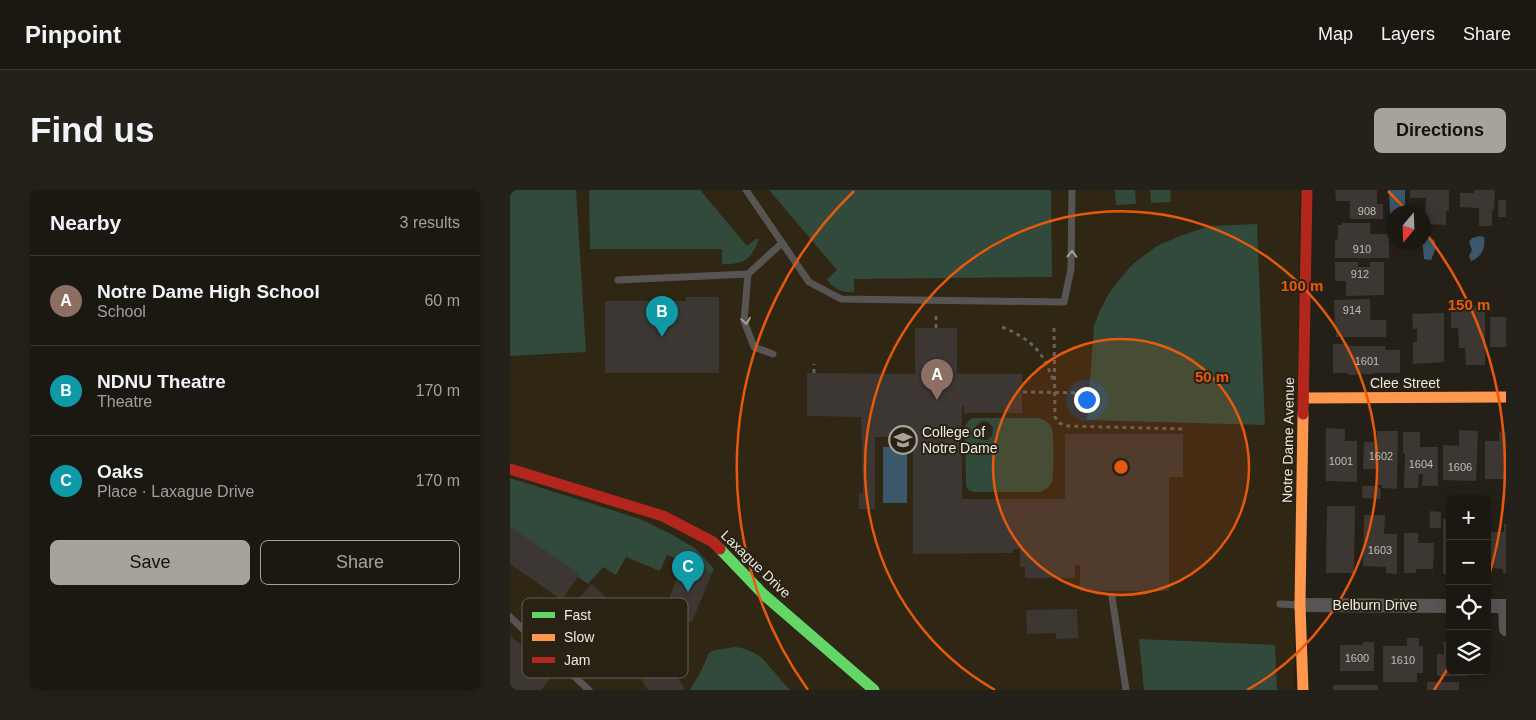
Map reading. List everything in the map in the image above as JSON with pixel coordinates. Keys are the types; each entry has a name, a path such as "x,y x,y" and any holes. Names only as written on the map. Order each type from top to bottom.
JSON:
{"street":[{"name":"Notre Dame Avenue","path":"1302,690 1300,605 1307,190"},
{"name":"Clee Street","path":"1304,398 1506,397"},
{"name":"Laxague Drive","path":"510,469 663,516 712,542 763,594 868,687"},
{"name":"Belburn Drive","path":"1300,605 1446,606"},
{"path":"1491,606 1506,606 1506,629"}],"lane":[{"path":"746,190 809,282 841,299 1064,302 1071,269 1072,190"},
{"path":"618,280 748,274 782,243"},
{"path":"748,274 744,321 754,347 773,354"},
{"path":"1112,597 1126,690"},
{"path":"1280,604 1300,605"},
{"path":"510,617 522,628"},
{"path":"576,678 589,690"}],"path":[{"path":"936,313 936,328"},
{"path":"1002,327 1017,334 1037,348 1048,365 1054,385"},
{"path":"1054,328 1056,420 1063,424 1185,429"},
{"path":"814,364 814,373"},
{"path":"1022,392 1089,393"}],"shaded area":[{"name":"College of Notre Dame","path":"510,190 1300,190 1294,690 510,690"}],"green space":[{"path":"510,190 576,190 586,352 510,356"},
{"path":"589,190 700,190 747,246 756,239 759,239 753,252 746,260 730,264 722,264 722,249 590,249"},
{"path":"769,190 1051,190 1052,277 854,279 854,292 842,291 835,288 827,279 837,270"},
{"path":"1115,190 1135,190 1136,204 1116,205"},
{"path":"1150,190 1170,190 1171,202 1151,203"},
{"path":"1257,224 1265,425 1087,420 1094,326 1108,295 1119,280 1133,264 1157,246 1180,236 1210,226"},
{"path":"1037,418 1048,423 1052,429 1053,447 1053,479 1050,485 1040,492 974,492 968,490 966,485 965,426 970,419","holes":["982,421 988,422 993,427 992,436 987,440 978,439 974,433 975,427"]},
{"path":"510,478 640,519 696,549 714,569 712,573 667,555 660,571 626,557 616,575 603,567 588,584 578,577 579,574 510,527"},
{"path":"1139,639 1275,645 1277,690 1144,690"},
{"path":"735,647 742,648 762,658 790,690 690,690 709,653 715,650"}],"water":[{"path":"1389,190 1405,190 1405,205 1390,205"},
{"path":"1484,237 1483,248 1480,255 1471,261 1469,256 1472,250 1469,242 1472,238"},
{"path":"1431,238 1435,241 1435,250 1431,260 1424,259 1423,250 1431,250"},
{"path":"883,447 907,447 907,503 883,503"}],"building":[{"path":"1335,190 1377,190 1377,204 1383,204 1383,219 1350,219 1350,201 1336,201"},
{"path":"1410,190 1449,190 1449,211 1446,211 1446,225 1431,224 1431,205 1426,205 1426,198 1410,198"},
{"path":"1474,190 1495,190 1492,226 1479,226 1479,208 1460,207 1460,193 1474,193"},
{"path":"1498,200 1506,200 1506,217 1498,217"},
{"path":"1342,223 1370,223 1370,234 1386,234 1386,250 1389,250 1389,258 1335,258 1335,240 1338,239 1338,225 1342,225"},
{"path":"1335,262 1358,262 1358,267 1370,267 1370,262 1384,262 1384,295 1346,296 1346,281 1335,281"},
{"path":"686,297 719,297 719,373 605,373 605,301 686,301"},
{"path":"1370,299 1370,320 1386,320 1386,337 1336,337 1334,300"},
{"path":"1451,306 1485,306 1485,365 1466,365 1465,348 1459,348 1458,328 1451,328"},
{"path":"1444,313 1444,362 1413,364 1413,342 1417,342 1417,329 1413,329 1412,314"},
{"path":"1490,317 1506,317 1506,347 1490,347"},
{"path":"915,328 957,328 957,374 1022,374 1022,413 964,413 964,406 962,406 962,499 1065,499 1065,434 1183,434 1183,477 1169,477 1169,591 1080,591 1080,565 1075,565 1075,578 1025,578 1025,567 1020,567 1020,549 1013,549 1013,553 913,554 913,437 875,437 875,509 859,509 859,493 863,493 861,417 807,416 807,373 915,374"},
{"path":"1333,344 1385,346 1385,350 1400,350 1400,373 1348,375 1348,373 1333,373"},
{"path":"1326,428 1345,429 1345,441 1357,441 1357,482 1326,481"},
{"path":"1459,430 1478,431 1476,481 1443,480 1443,445 1459,446"},
{"path":"1377,431 1398,431 1397,489 1382,488 1382,485 1378,485 1378,469 1363,469 1364,442 1377,442"},
{"path":"1403,432 1420,432 1420,447 1438,447 1438,486 1422,486 1423,474 1419,474 1418,488 1404,488 1405,454 1403,453"},
{"path":"1499,432 1506,432 1506,477 1503,477 1503,479 1485,479 1485,441 1499,441"},
{"path":"1362,486 1378,486 1381,490 1380,499 1362,498"},
{"path":"1327,506 1355,506 1354,573 1326,573"},
{"path":"1430,511 1441,512 1441,528 1430,528"},
{"path":"1364,515 1385,515 1384,534 1397,534 1397,574 1386,573 1386,567 1363,566"},
{"path":"1443,519 1446,519 1446,574 1443,574"},
{"path":"1504,524 1506,524 1506,573 1503,573 1503,569 1491,568 1491,532 1504,532"},
{"path":"510,527 580,574 563,598 559,598 510,564"},
{"path":"1404,533 1418,533 1418,543 1434,543 1433,569 1416,569 1416,573 1404,573"},
{"path":"684,561 712,573 692,622 688,620 688,598 669,598"},
{"path":"592,584 607,598 579,598"},
{"path":"1077,609 1078,638 1056,639 1056,633 1027,634 1026,610"},
{"path":"510,636 522,646 522,678 551,678 541,690 515,690 510,686"},
{"path":"1407,638 1419,638 1419,646 1423,646 1423,673 1417,673 1417,682 1383,682 1383,646 1407,646"},
{"path":"1363,642 1374,642 1374,671 1340,671 1340,645 1363,645"},
{"path":"1443,642 1446,642 1446,675 1466,676 1437,676 1437,654 1444,654"},
{"path":"640,678 678,678 685,690 648,690"},
{"path":"1427,682 1459,682 1459,690 1427,690"},
{"path":"1333,685 1378,685 1378,690 1333,690"}],"traffic: fast":[{"path":"720,549 763,594 874,690"}],"traffic: slow":[{"path":"1304,398 1506,397"},
{"path":"1303,414 1300,605 1303,690"}],"traffic: jam":[{"path":"1303,414 1307,190"},
{"path":"510,469 663,516 713,542 720,549"}],"place":[{"name":"NDNU Theatre","path":"662,337"},
{"name":"Notre Dame High School","path":"937,400"},
{"name":"College of Notre Dame","path":"903,440"},
{"name":"Oaks","path":"688,592"}]}
